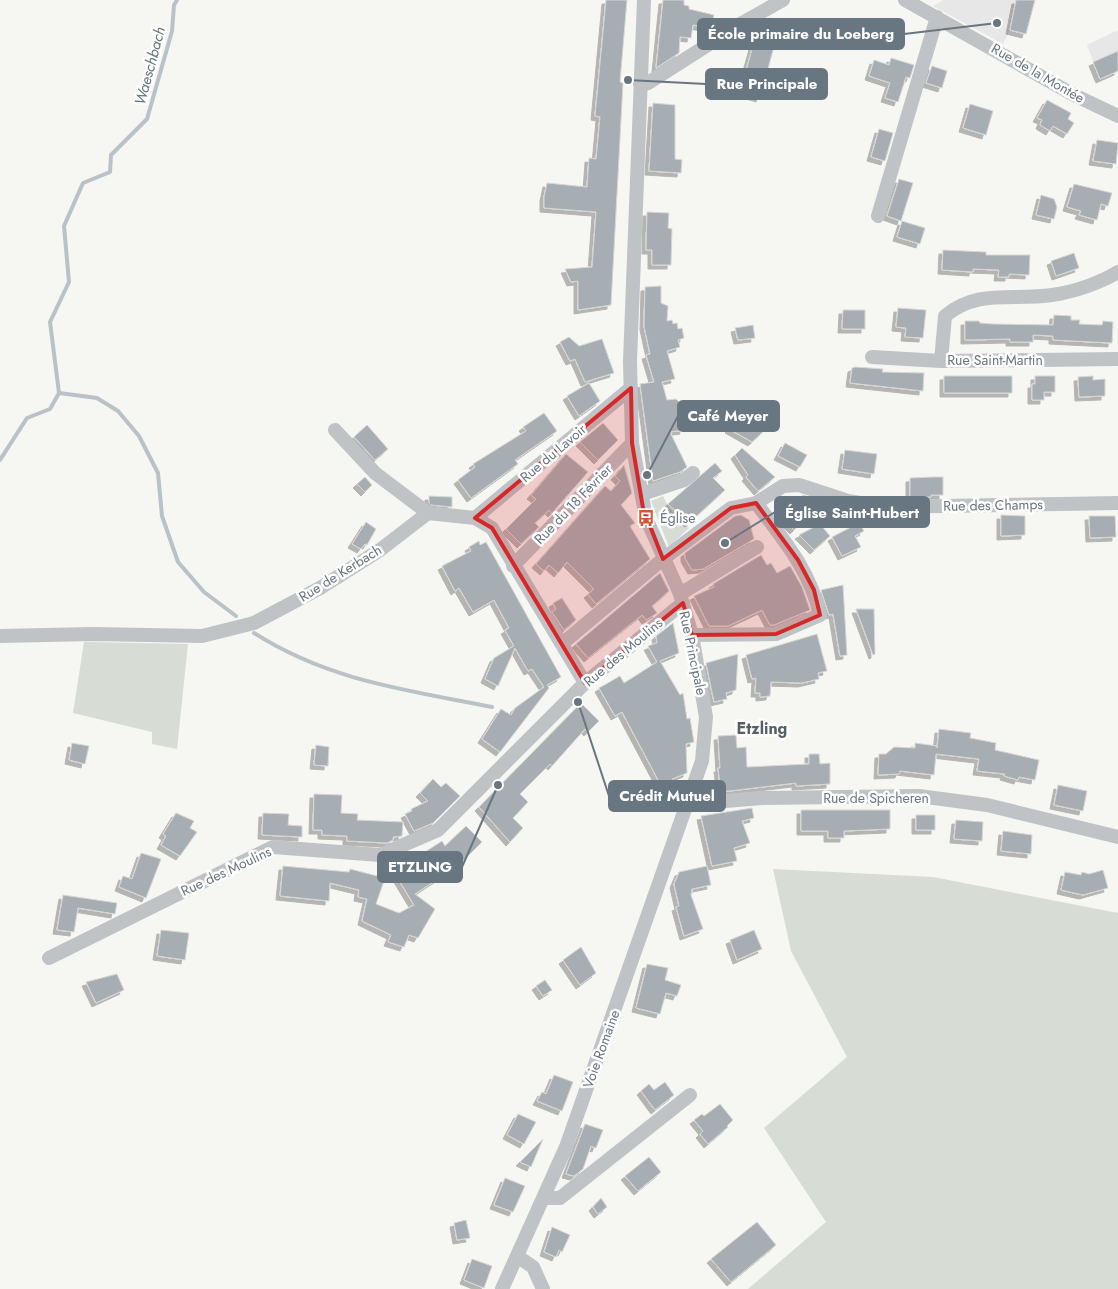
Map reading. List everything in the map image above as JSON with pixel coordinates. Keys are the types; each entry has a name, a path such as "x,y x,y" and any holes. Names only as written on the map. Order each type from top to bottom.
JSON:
{"street":[{"name":"Rue Principale","path":"644,0 630,361 632,443 646,518 681,598 692,635 706,716 702,761 689,804"},
{"path":"640,84 648,83 742,23 782,0"},
{"name":"Rue de la Montée","path":"905,0 1074,95 1118,116"},
{"path":"878,216 937,17"},
{"path":"941,361 945,316 958,305 976,298 1053,295 1107,279 1118,272"},
{"name":"Rue Saint-Martin","path":"872,357 941,361 1118,359"},
{"name":"Rue du Lavoir","path":"475,518 631,388"},
{"path":"335,430 376,473 428,513 475,518 492,528 585,684"},
{"name":"Rue du 18 Février","path":"513,566 632,443"},
{"path":"642,494 684,480 693,473"},
{"name":"Rue des Champs","path":"756,503 783,486 799,485 848,501 883,507 1118,503"},
{"path":"562,643 663,558 731,508 756,503 798,560 814,590 820,615 776,634 692,635"},
{"name":"Rue de Kerbach","path":"0,636 94,634 202,636 254,623 320,588 380,550 428,513"},
{"name":"Rue des Moulins","path":"49,958 273,847 380,855 438,830 585,684 681,598 757,547"},
{"name":"Rue de Spicheren","path":"689,804 762,798 919,796 987,805 1118,837"},
{"name":"Voie Romaine","path":"502,1289 566,1148 689,804"},
{"path":"543,1198 560,1198 690,1095"},
{"path":"517,1256 533,1267 543,1289"}],"highlighted area":[{"path":"631,388 632,443 643,508 663,559 731,508 756,503 798,560 814,590 820,615 776,634 692,635 683,603 585,683 492,528 475,518"}],"shaded area":[{"path":"943,0 1035,0 1026,34 1010,30 1003,44 933,6"},
{"path":"1118,30 1118,71 1100,79 1087,45"},
{"path":"663,496 669,508 689,528 669,547 651,501"},
{"path":"84,642 188,644 177,749 152,744 152,732 73,713"},
{"path":"773,869 933,877 1118,913 1118,1289 748,1289 826,1222 764,1128 847,1057 791,951"}],"building":[{"path":"606,0 627,0 620,82 623,83 611,305 578,310 578,281 571,282 565,269 592,267 596,212 544,208 544,197 547,183 587,187 589,158 596,159 600,117 595,116"},
{"path":"663,0 684,0 684,5 689,6 689,9 714,15 711,28 693,25 691,38 680,37 679,53 656,68"},
{"path":"1016,0 1035,0 1026,34 1010,30"},
{"path":"769,18 781,21 760,98 740,92 758,28 766,30"},
{"path":"1118,51 1118,71 1100,79 1093,62"},
{"path":"891,58 914,65 910,78 906,77 898,102 885,98 890,83 869,76 874,60 889,65"},
{"path":"932,66 947,71 942,88 926,83"},
{"path":"1047,100 1071,113 1068,119 1074,123 1067,134 1053,126 1050,131 1040,125 1042,120 1037,118"},
{"path":"653,103 675,105 675,159 682,160 681,173 649,171"},
{"path":"970,104 993,111 986,135 963,128"},
{"path":"879,129 893,133 885,161 871,157"},
{"path":"1097,140 1118,143 1116,164 1093,161"},
{"path":"899,179 913,183 901,221 887,216"},
{"path":"1074,184 1112,193 1108,206 1101,204 1097,220 1079,215 1081,211 1067,207"},
{"path":"1041,195 1054,199 1057,207 1054,219 1036,215"},
{"path":"647,212 669,213 668,228 672,229 671,265 652,265 652,250 646,250"},
{"path":"902,221 925,228 920,244 897,237"},
{"path":"943,250 986,252 986,255 1030,255 1029,275 1009,274 1009,277 998,277 999,270 973,269 973,272 942,270"},
{"path":"1074,253 1079,268 1056,276 1051,261"},
{"path":"661,286 661,303 668,306 667,321 672,320 673,324 677,323 678,329 682,328 684,338 678,340 680,347 667,351 675,379 662,382 667,400 676,399 679,402 684,430 670,432 687,467 680,472 653,481 640,384 654,382 646,355 650,354 644,326 645,287"},
{"path":"898,308 926,310 923,338 905,337 906,328 896,327"},
{"path":"843,310 865,310 865,329 842,329"},
{"path":"1054,315 1071,316 1071,320 1080,320 1079,324 1102,325 1103,321 1113,322 1112,343 1053,340 1053,336 1033,335 1033,342 1010,342 1010,339 965,340 965,321 993,324 1053,325"},
{"path":"753,325 755,338 738,340 735,328"},
{"path":"569,337 579,346 602,339 614,373 585,382 575,359 570,361 560,342"},
{"path":"852,368 883,369 882,372 924,373 923,391 850,383"},
{"path":"944,376 1012,376 1012,393 944,393"},
{"path":"1035,376 1055,376 1055,392 1044,392 1044,400 1032,400 1032,384 1035,384"},
{"path":"1093,376 1093,380 1105,379 1105,396 1079,397 1078,377"},
{"path":"589,383 600,401 579,416 567,396"},
{"path":"747,412 764,431 752,442 729,429"},
{"path":"544,413 557,431 515,460 518,464 471,498 458,480 475,467 473,464 526,431 523,427"},
{"path":"603,423 618,440 598,460 580,442"},
{"path":"367,425 388,449 375,460 354,437"},
{"path":"785,443 807,455 800,467 778,456"},
{"path":"742,448 775,477 758,491 746,477 748,475 735,455"},
{"path":"845,450 877,454 874,474 842,469"},
{"path":"566,454 588,472 552,513 549,510 535,523 539,527 521,544 506,529 536,499 531,495"},
{"path":"715,463 722,471 713,478 725,490 689,523 668,504"},
{"path":"624,465 632,493 621,505 635,523 630,526 650,559 596,604 588,594 594,589 567,562 558,573 549,565 544,571 536,564 605,486 611,491 620,481 615,476"},
{"path":"365,477 372,485 365,492 357,484"},
{"path":"943,477 943,495 910,497 910,478"},
{"path":"803,495 823,502 794,530 781,517"},
{"path":"429,496 452,497 452,507 431,505 429,503"},
{"path":"741,515 749,520 754,539 703,569 692,570 685,558 685,553 735,516"},
{"path":"1001,515 1025,516 1025,535 1001,536"},
{"path":"1089,516 1115,516 1116,537 1090,538"},
{"path":"366,522 376,529 367,545 365,544 361,549 352,544"},
{"path":"859,523 864,531 855,536 861,547 842,556 832,537"},
{"path":"820,524 830,536 814,550 799,535"},
{"path":"479,541 480,545 486,542 561,677 547,685 549,688 500,752 482,739 501,709 511,715 515,708 544,687 532,669 528,671 515,648 498,686 485,679 494,658 514,646 505,630 509,628 494,600 473,612 459,588 455,591 442,566 471,551 469,547"},
{"path":"761,555 767,565 771,563 777,573 790,566 802,587 810,610 774,625 770,625 762,610 728,626 709,626 694,596 714,587 713,584"},
{"path":"660,573 669,591 652,606 657,613 646,620 642,615 588,658 576,644"},
{"path":"843,585 847,655 840,656 833,614 829,615 821,590"},
{"path":"562,598 576,620 564,630 552,612 556,609 553,603"},
{"path":"856,609 874,609 875,654 873,655"},
{"path":"673,623 679,653 660,661 680,695 683,693 687,719 690,718 694,742 686,744 687,773 672,779 675,785 664,791 622,712 615,716 599,688 620,676 624,683 657,662 648,646 657,643 656,636"},
{"path":"817,634 827,671 818,673 819,679 802,683 771,682 770,696 760,697 760,693 755,693 756,678 752,679 746,655"},
{"path":"738,654 736,690 726,693 727,699 714,702 706,663"},
{"path":"581,703 599,721 588,732 585,729 552,766 550,764 520,794 528,802 513,818 523,828 510,842 479,807"},
{"path":"939,729 971,733 970,738 996,743 995,750 1039,760 1035,780 1019,777 1018,780 1004,776 1005,774 977,771 979,759 936,754 934,775 900,771 899,774 878,775 879,754 886,754 894,747 915,748 915,743 937,746 937,748"},
{"path":"736,735 737,748 746,747 747,767 809,764 809,754 819,754 820,764 830,763 830,784 796,786 796,783 721,792 718,768 720,768 718,736"},
{"path":"72,743 89,746 85,764 69,760"},
{"path":"316,745 329,747 328,766 314,765"},
{"path":"433,779 441,787 446,783 460,796 433,823 414,831 405,814 428,801 420,793"},
{"path":"1058,785 1087,791 1083,811 1054,805"},
{"path":"314,794 342,795 341,813 358,814 357,820 403,822 402,836 393,837 393,840 387,843 347,841 347,836 322,835 322,830 313,830"},
{"path":"752,808 754,818 742,821 750,843 734,848 737,861 712,866 701,816"},
{"path":"801,810 890,810 890,829 844,831 844,838 828,838 828,831 801,831"},
{"path":"176,813 194,821 190,828 197,832 180,856 161,845 166,836 163,834"},
{"path":"263,813 289,814 288,825 302,826 302,837 262,835"},
{"path":"916,815 935,815 935,830 916,830"},
{"path":"956,820 983,822 982,841 954,839"},
{"path":"466,826 482,842 459,865 415,894 435,909 418,938 409,935 404,947 388,942 391,935 362,921 367,899 358,897 359,890 330,883 329,901 280,896 283,866 349,872 350,869 385,878 376,904 399,913 414,905 394,872 442,841 445,846"},
{"path":"1003,831 1032,835 1031,854 1001,851"},
{"path":"141,853 161,859 146,898 119,887 123,876 132,879"},
{"path":"707,866 711,885 692,889 691,895 703,929 684,936 676,907 679,906 674,884 679,872"},
{"path":"1103,870 1108,888 1083,895 1061,890 1065,872 1081,875 1082,872 1089,874"},
{"path":"63,895 117,903 115,914 78,908 74,932 57,930"},
{"path":"161,930 189,933 185,960 157,956"},
{"path":"754,930 762,949 737,960 730,940"},
{"path":"581,947 596,973 580,985 563,960"},
{"path":"647,964 668,968 665,980 681,985 677,996 666,993 660,1014 636,1008"},
{"path":"117,974 124,990 96,1003 86,982"},
{"path":"545,980 552,990 543,996 536,986"},
{"path":"554,1075 573,1082 562,1111 537,1101 542,1092 546,1094"},
{"path":"665,1082 674,1095 655,1110 641,1091 649,1084 654,1090"},
{"path":"720,1104 733,1120 728,1127 708,1144 700,1134 703,1131 694,1120 702,1114 704,1116"},
{"path":"518,1114 536,1122 524,1144 507,1135"},
{"path":"585,1124 603,1130 596,1148 591,1146 583,1169 574,1176 566,1174"},
{"path":"543,1139 531,1167 520,1162"},
{"path":"649,1157 661,1172 638,1191 625,1176"},
{"path":"505,1178 525,1186 513,1212 494,1205"},
{"path":"601,1198 607,1207 598,1214 593,1207"},
{"path":"466,1220 470,1238 457,1240 454,1223"},
{"path":"757,1222 776,1245 731,1282 711,1259"},
{"path":"552,1227 570,1235 562,1252 559,1250 556,1257 544,1252"},
{"path":"472,1259 492,1266 484,1288 464,1280"}],"waterway":[{"name":"Waeschbach","path":"0,460 27,418 50,409 59,393 50,322 69,282 64,226 83,183 110,172 111,155 147,119 172,31 174,5 177,0"},
{"path":"59,393 97,398 118,411 139,436 158,473 162,516 178,562 204,592 236,616"},
{"path":"254,633 282,649 340,673 399,689 492,707"}],"place":[{"name":"École primaire du Loeberg","path":"997,23"},
{"name":"Rue Principale","path":"628,80"},
{"name":"Café Meyer","path":"647,475"},
{"name":"Église","path":"646,518"},
{"name":"Église Saint-Hubert","path":"725,543"},
{"name":"Crédit Mutuel","path":"578,702"},
{"name":"ETZLING","path":"498,785"}],"district":[{"name":"Etzling","path":"762,728"}]}
